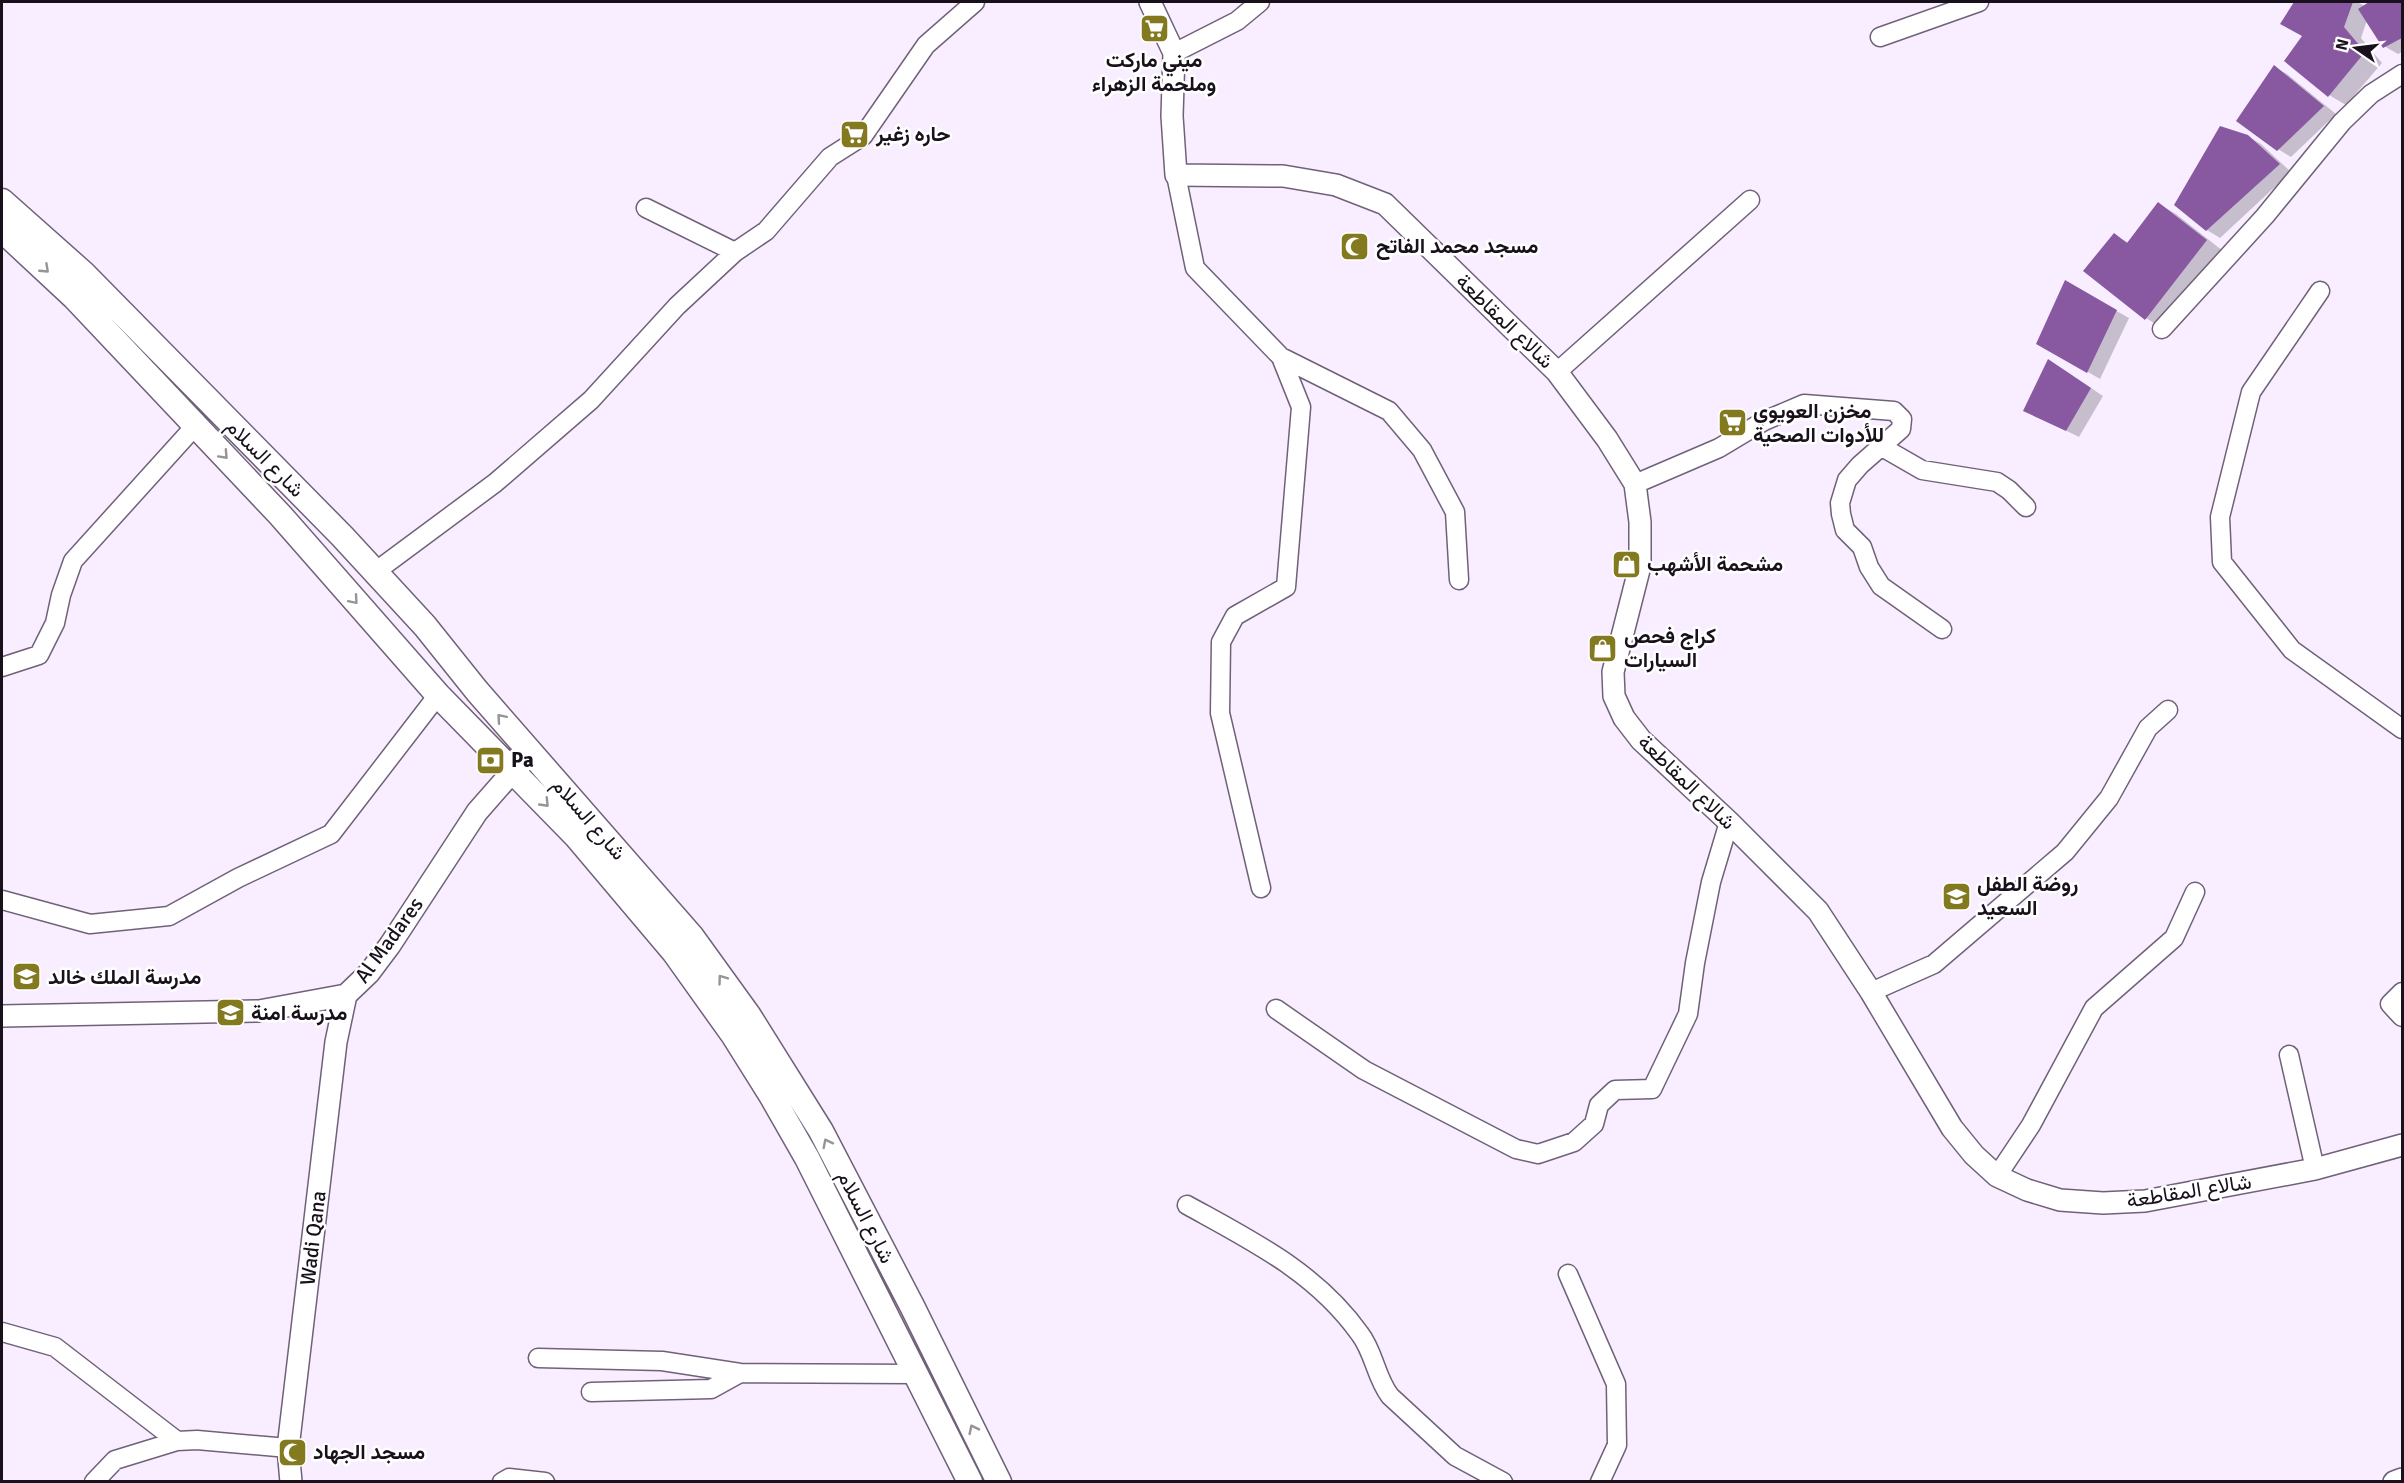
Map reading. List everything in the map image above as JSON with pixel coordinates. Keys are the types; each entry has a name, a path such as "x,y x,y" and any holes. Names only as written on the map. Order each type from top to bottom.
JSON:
{"main road":[{"name":"شارع السلام","path":"2,201 83,273 342,536 425,626 477,691 692,937 749,1016 821,1131 912,1306 999,1482"},
{"name":"شارع السلام","path":"2,230 74,297 196,424 281,516 438,696 576,836 674,952 734,1036 807,1158 970,1482"}],"street":[{"path":"375,572 495,483 591,399 677,306 735,252 766,231 830,157 863,136 926,45 975,2"},
{"path":"1150,2 1174,53 1172,116 1176,175 1195,268 1281,357 1389,411 1422,450 1455,512 1459,580"},
{"path":"1174,53 1237,21 1260,2"},
{"path":"1880,38 1979,2"},
{"path":"2162,329 2265,216 2342,122 2371,94 2403,74"},
{"name":"شالاع المقاطعة","path":"1176,175 1283,176 1336,185 1385,204 1557,372 1607,439 1635,484 1640,522 1640,566 1613,672 1614,696 1624,718 1641,740 1730,822 1818,911 1872,992 1952,1128 1974,1155 1997,1176 2027,1190 2060,1200 2103,1203 2145,1201 2315,1170 2403,1145"},
{"path":"1557,372 1750,200"},
{"path":"646,208 735,252"},
{"path":"2320,291 2252,392 2220,517 2222,562 2292,650 2403,729"},
{"path":"1262,888 1220,713 1221,642 1235,616 1286,587 1301,407 1281,357"},
{"path":"1635,484 1719,448 1764,420 1804,404 1894,411 1901,417 1902,427 1899,433 1860,465 1847,480 1840,503 1844,526 1848,534 1864,550 1869,567 1881,586 1942,629"},
{"path":"2,667 39,655 55,623 61,595 73,561 196,424"},
{"path":"1882,447 1922,470 1997,482 2026,507"},
{"path":"2,900 90,924 169,916 238,878 331,834 438,696"},
{"path":"1872,992 1934,964 2065,852 2109,798 2148,728 2168,710"},
{"name":"Al Madares","path":"2,1016 259,1011 346,995 376,964 477,812 513,771 532,754"},
{"path":"1276,1010 1364,1070 1516,1149 1538,1154 1574,1142 1594,1124 1599,1105 1615,1090 1652,1089 1688,1014 1695,963 1711,882 1730,822"},
{"path":"1997,1176 2031,1125 2094,1008 2174,938 2195,892"},
{"path":"2403,992 2390,1004 2403,1017"},
{"name":"Wadi Qana","path":"291,1482 288,1448 336,1042 346,995"},
{"path":"2289,1055 2315,1170"},
{"path":"1187,1205 1272,1252 1330,1296 1362,1336 1382,1384 1390,1396 1455,1456 1503,1482"},
{"path":"1568,1274 1616,1384 1617,1445 1600,1482"},
{"path":"2,1332 55,1347 177,1441"},
{"path":"538,1358 662,1361 740,1373 915,1374"},
{"path":"591,1392 711,1389 740,1373"},
{"path":"94,1482 115,1460 177,1441 197,1440 288,1448"},
{"path":"502,1482 509,1478 545,1482"},
{"path":"2394,1482 2403,1479"}],"building":[{"path":"2294,2 2353,2 2344,27 2365,52 2328,97 2284,61 2302,36 2280,24"},
{"path":"2369,2 2402,2 2402,38 2383,48 2358,9"},
{"path":"2274,65 2324,106 2277,151 2236,121"},
{"path":"2220,126 2248,135 2280,164 2206,231 2174,205"},
{"path":"2158,202 2207,240 2145,320 2083,271 2114,233 2127,243"},
{"path":"2065,280 2117,310 2087,373 2036,344"},
{"path":"2048,359 2091,388 2066,431 2023,411"}],"place":[{"name":"ميني ماركت وملحمة الزهراء","path":"1154,29"},
{"name":"حاره زغير","path":"855,134"},
{"name":"مسجد محمد الفاتح","path":"1355,246"},
{"name":"مخزن العويوي للأدوات الصحية","path":"1732,423"},
{"name":"مشحمة الأشهب","path":"1626,564"},
{"name":"كراج فحص السيارات","path":"1603,648"},
{"name":"Pa","path":"490,760"},
{"name":"روضة الطفل السعيد","path":"1956,896"},
{"name":"مدرسة الملك خالد","path":"27,977"},
{"name":"مدرسة امنة","path":"230,1013"},
{"name":"مسجد الجهاد","path":"292,1452"}]}
